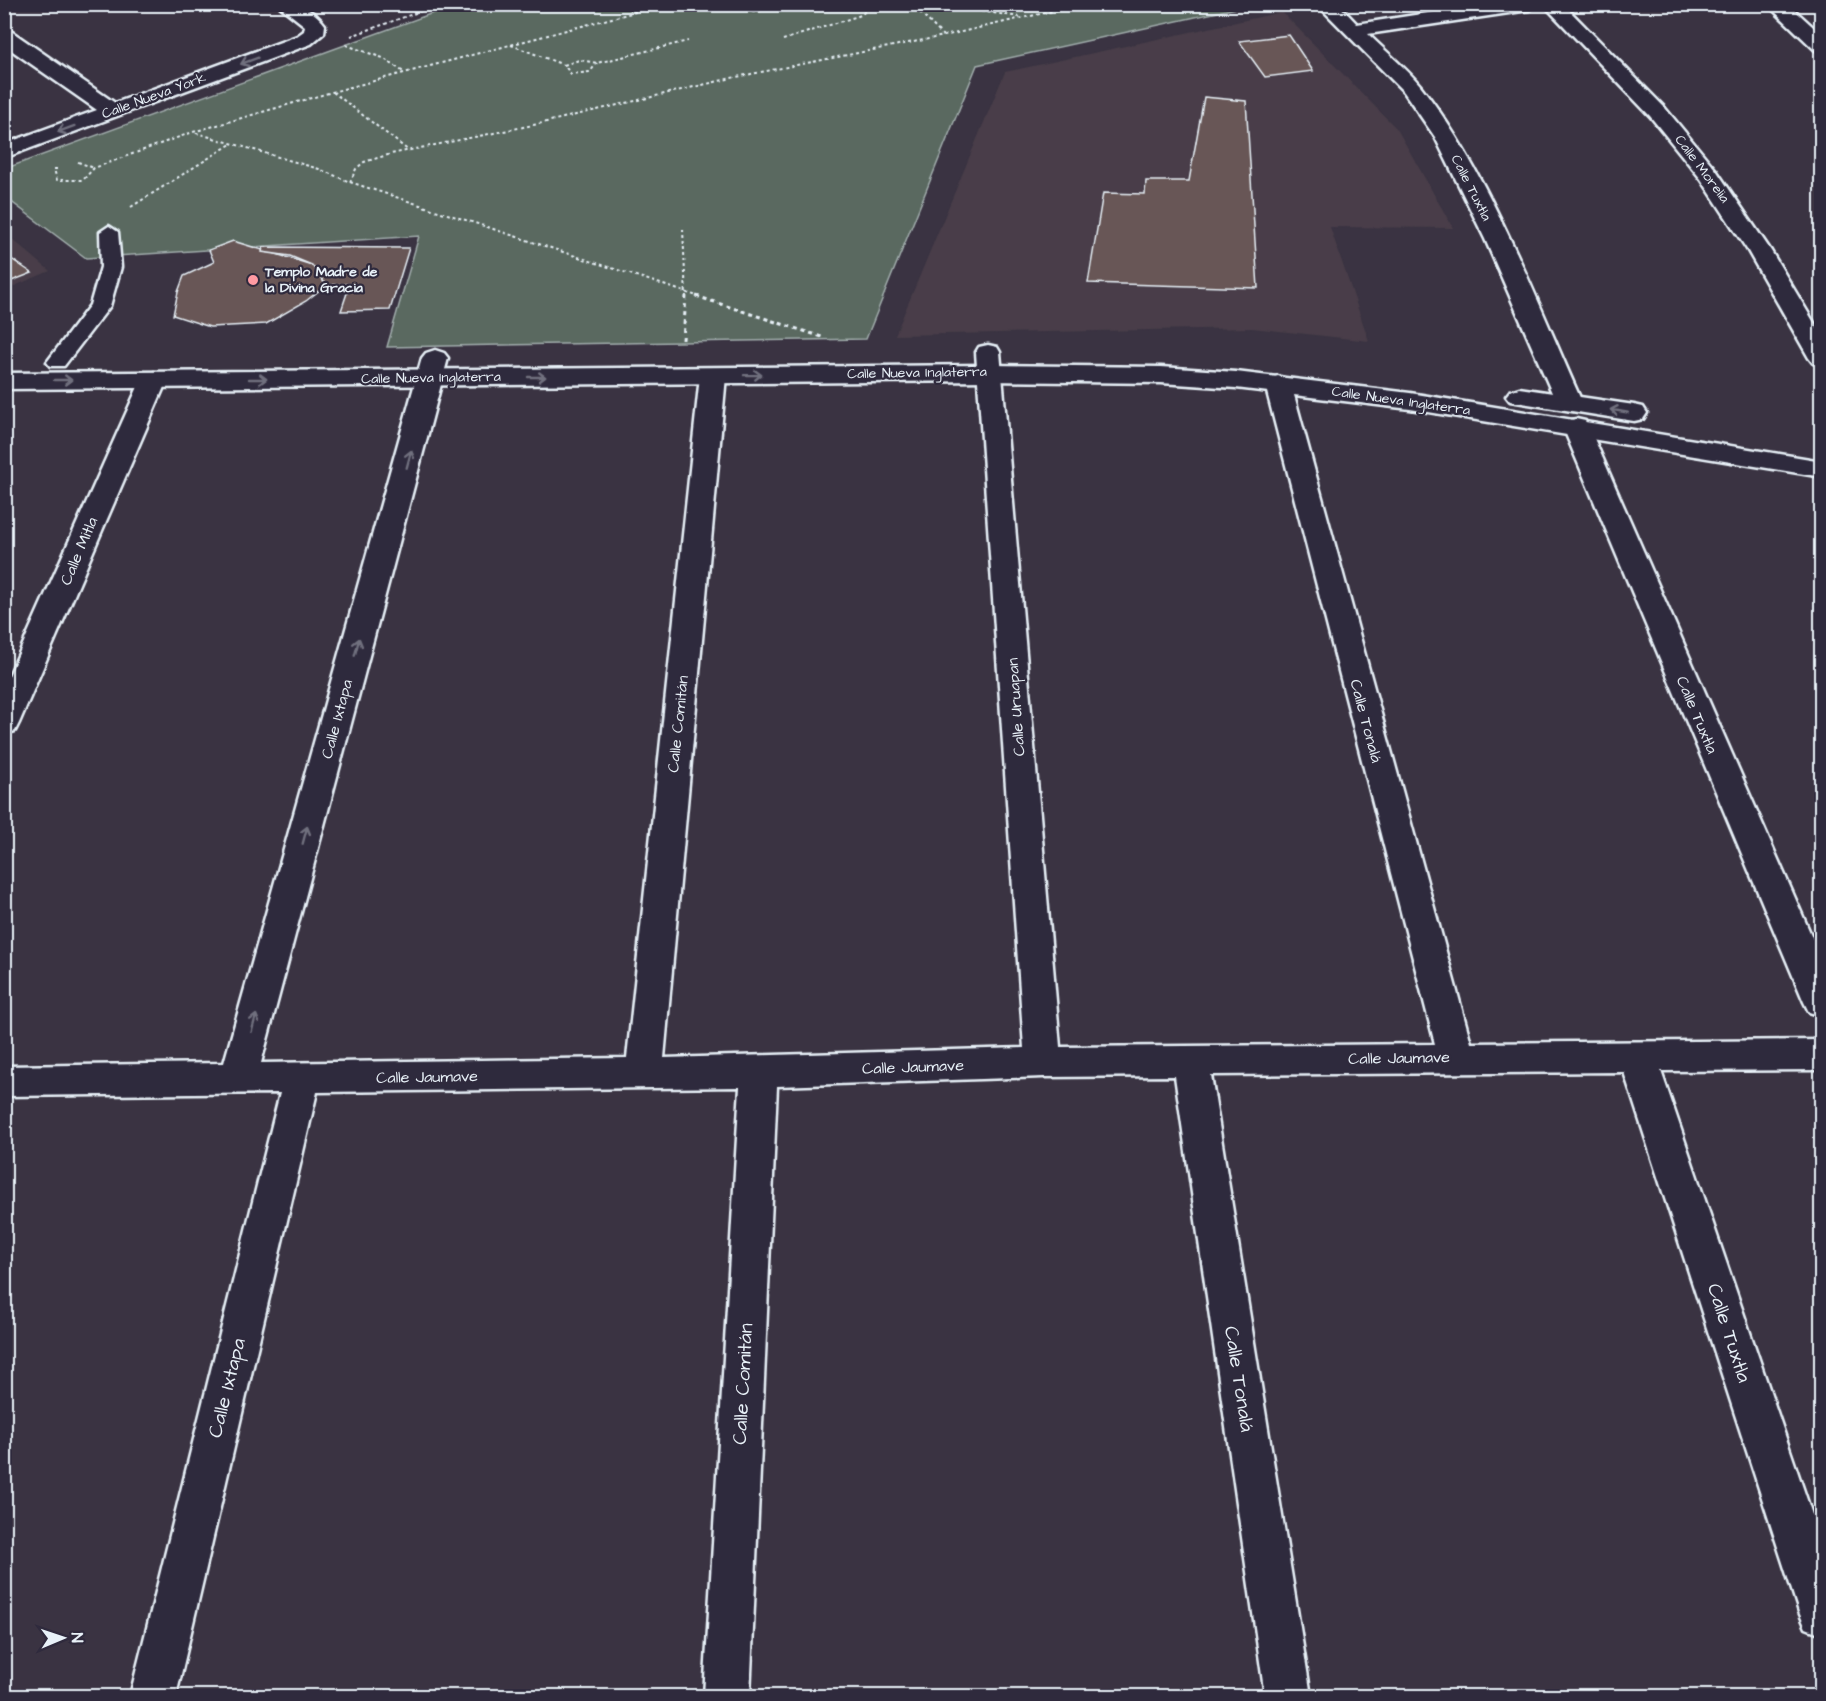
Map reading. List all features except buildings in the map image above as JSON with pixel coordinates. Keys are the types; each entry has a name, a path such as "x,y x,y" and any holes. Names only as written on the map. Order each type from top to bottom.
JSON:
{"street":[{"path":"286,4 315,25 314,33 304,40"},
{"name":"Calle Tuxtla","path":"1326,4 1411,88 1446,137 1497,239 1821,1002"},
{"path":"1354,30 1529,4"},
{"name":"Calle Morelia","path":"1552,4 1654,107 1691,152 1774,276 1821,358"},
{"path":"1776,4 1821,46"},
{"path":"4,35 113,112"},
{"name":"Calle Nueva York","path":"4,152 304,40"},
{"name":"Calle Nueva Inglaterra","path":"4,381 154,380 682,355 856,354 1278,384 1573,415 1658,418"},
{"name":"Calle Nueva Inglaterra","path":"4,363 433,368 713,375 1146,354 1229,359 1573,415 1821,469"},
{"name":"Calle Uruapan","path":"988,362 1043,1062"},
{"name":"Calle Ixtapa","path":"238,1080 433,368"},
{"name":"Calle Comitán","path":"644,1072 713,375"},
{"name":"Calle Mitla","path":"4,723 154,380"},
{"name":"Calle Tonalá","path":"1278,384 1456,1057"},
{"path":"1692,423 1821,446"},
{"name":"Calle Tuxtla","path":"1637,1055 1821,1612"},
{"name":"Calle Jaumave","path":"4,1081 759,1072 1043,1062 1821,1055"},
{"name":"Calle Tonalá","path":"1191,1062 1288,1696"},
{"name":"Calle Comitán","path":"727,1696 759,1072"},
{"name":"Calle Ixtapa","path":"153,1696 302,1079"}],"lane":[{"path":"57,362 99,306 111,267 109,231"}],"path":[{"path":"336,41 441,4"},
{"path":"624,4 632,12"},
{"path":"63,167 54,169 57,180 83,180 94,168 192,132 332,92 665,4"},
{"path":"752,12 797,4"},
{"path":"783,40 861,15 873,4"},
{"path":"912,4 944,36"},
{"path":"934,4 1023,18"},
{"path":"350,182 356,169 364,162 409,151 736,77 944,36 1083,4"},
{"path":"304,40 336,41 383,58 405,73"},
{"path":"564,64 579,60 597,63 688,41"},
{"path":"511,45 564,64 572,74 590,72 597,63"},
{"path":"332,92 409,151"},
{"path":"192,132 319,169 350,182 855,347 856,354"},
{"path":"109,231 111,222 147,194 232,144"},
{"path":"71,164 79,162 94,168"},
{"path":"682,229 686,293 682,355"}],"shaded area":[{"path":"1282,12 1397,129 1453,228 1330,227 1369,341 1252,328 895,335 1005,72"},
{"path":"5,233 50,271 5,290"}],"green space":[{"path":"455,5 1250,5 977,65 866,339 387,347 419,236 86,258 5,197 4,169"}],"place":[{"name":"Templo Madre de la Divina Gracia","path":"253,280"}]}
